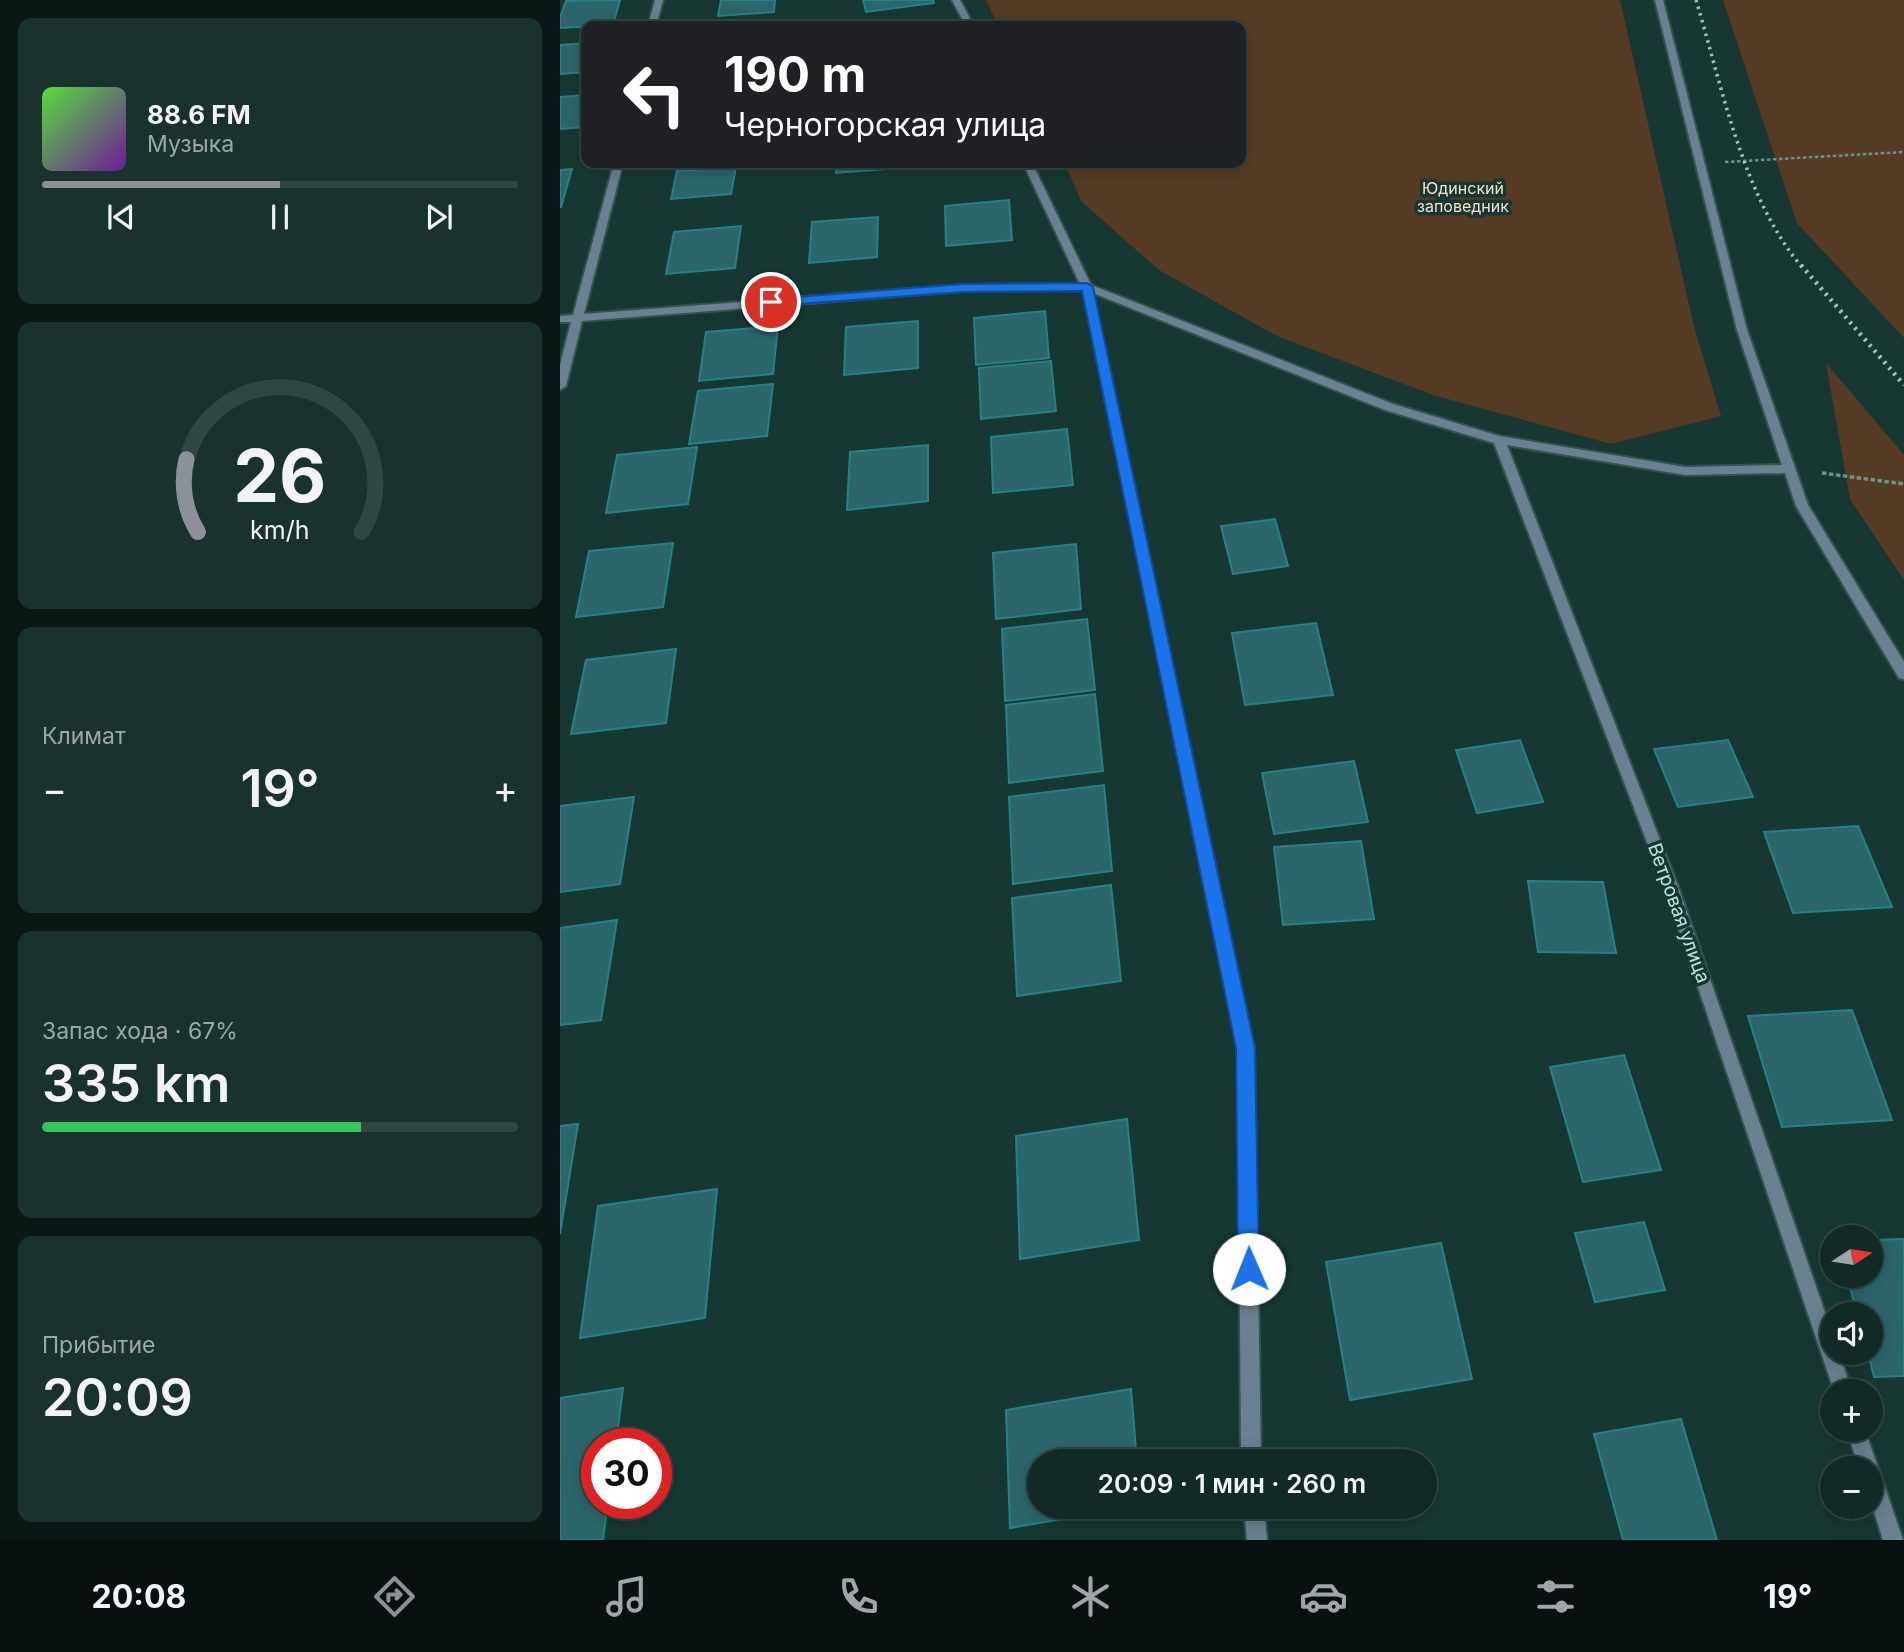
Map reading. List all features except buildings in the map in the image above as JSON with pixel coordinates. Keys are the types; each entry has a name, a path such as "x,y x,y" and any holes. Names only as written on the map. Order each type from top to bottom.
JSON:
{"street":[{"path":"653,21 659,0"},
{"path":"956,0 967,21"},
{"path":"1658,0 1742,330 1802,506 1904,674"},
{"path":"560,386 617,168"},
{"path":"1030,168 1087,287 1245,1048 1251,1449"},
{"path":"560,319 962,288 1087,287 1389,408 1499,440 1685,471 1790,469"},
{"name":"Ветровая улица","path":"1499,440 1672,888 1839,1379"},
{"path":"1883,1508 1894,1540"},
{"path":"1255,1519 1257,1540"}],"path":[{"path":"1700,164 1904,152"},
{"path":"1790,469 1904,484"}],"green space":[{"name":"Юдинский заповедник","path":"986,0 1620,0 1694,327 1721,416 1611,444 1433,395 1277,336 1159,270 1082,202 1066,168 1246,168 1246,21 996,21"},
{"path":"1723,0 1904,0 1904,338 1797,223"},
{"path":"1826,363 1904,455 1904,580 1850,499"}],"railway":[{"path":"1696,0 1725,104 1749,175 1764,208 1802,267"},
{"path":"1801,265 1904,385"}],"route":[{"path":"771,302 962,288 1087,287 1245,1048 1249,1269"}]}
